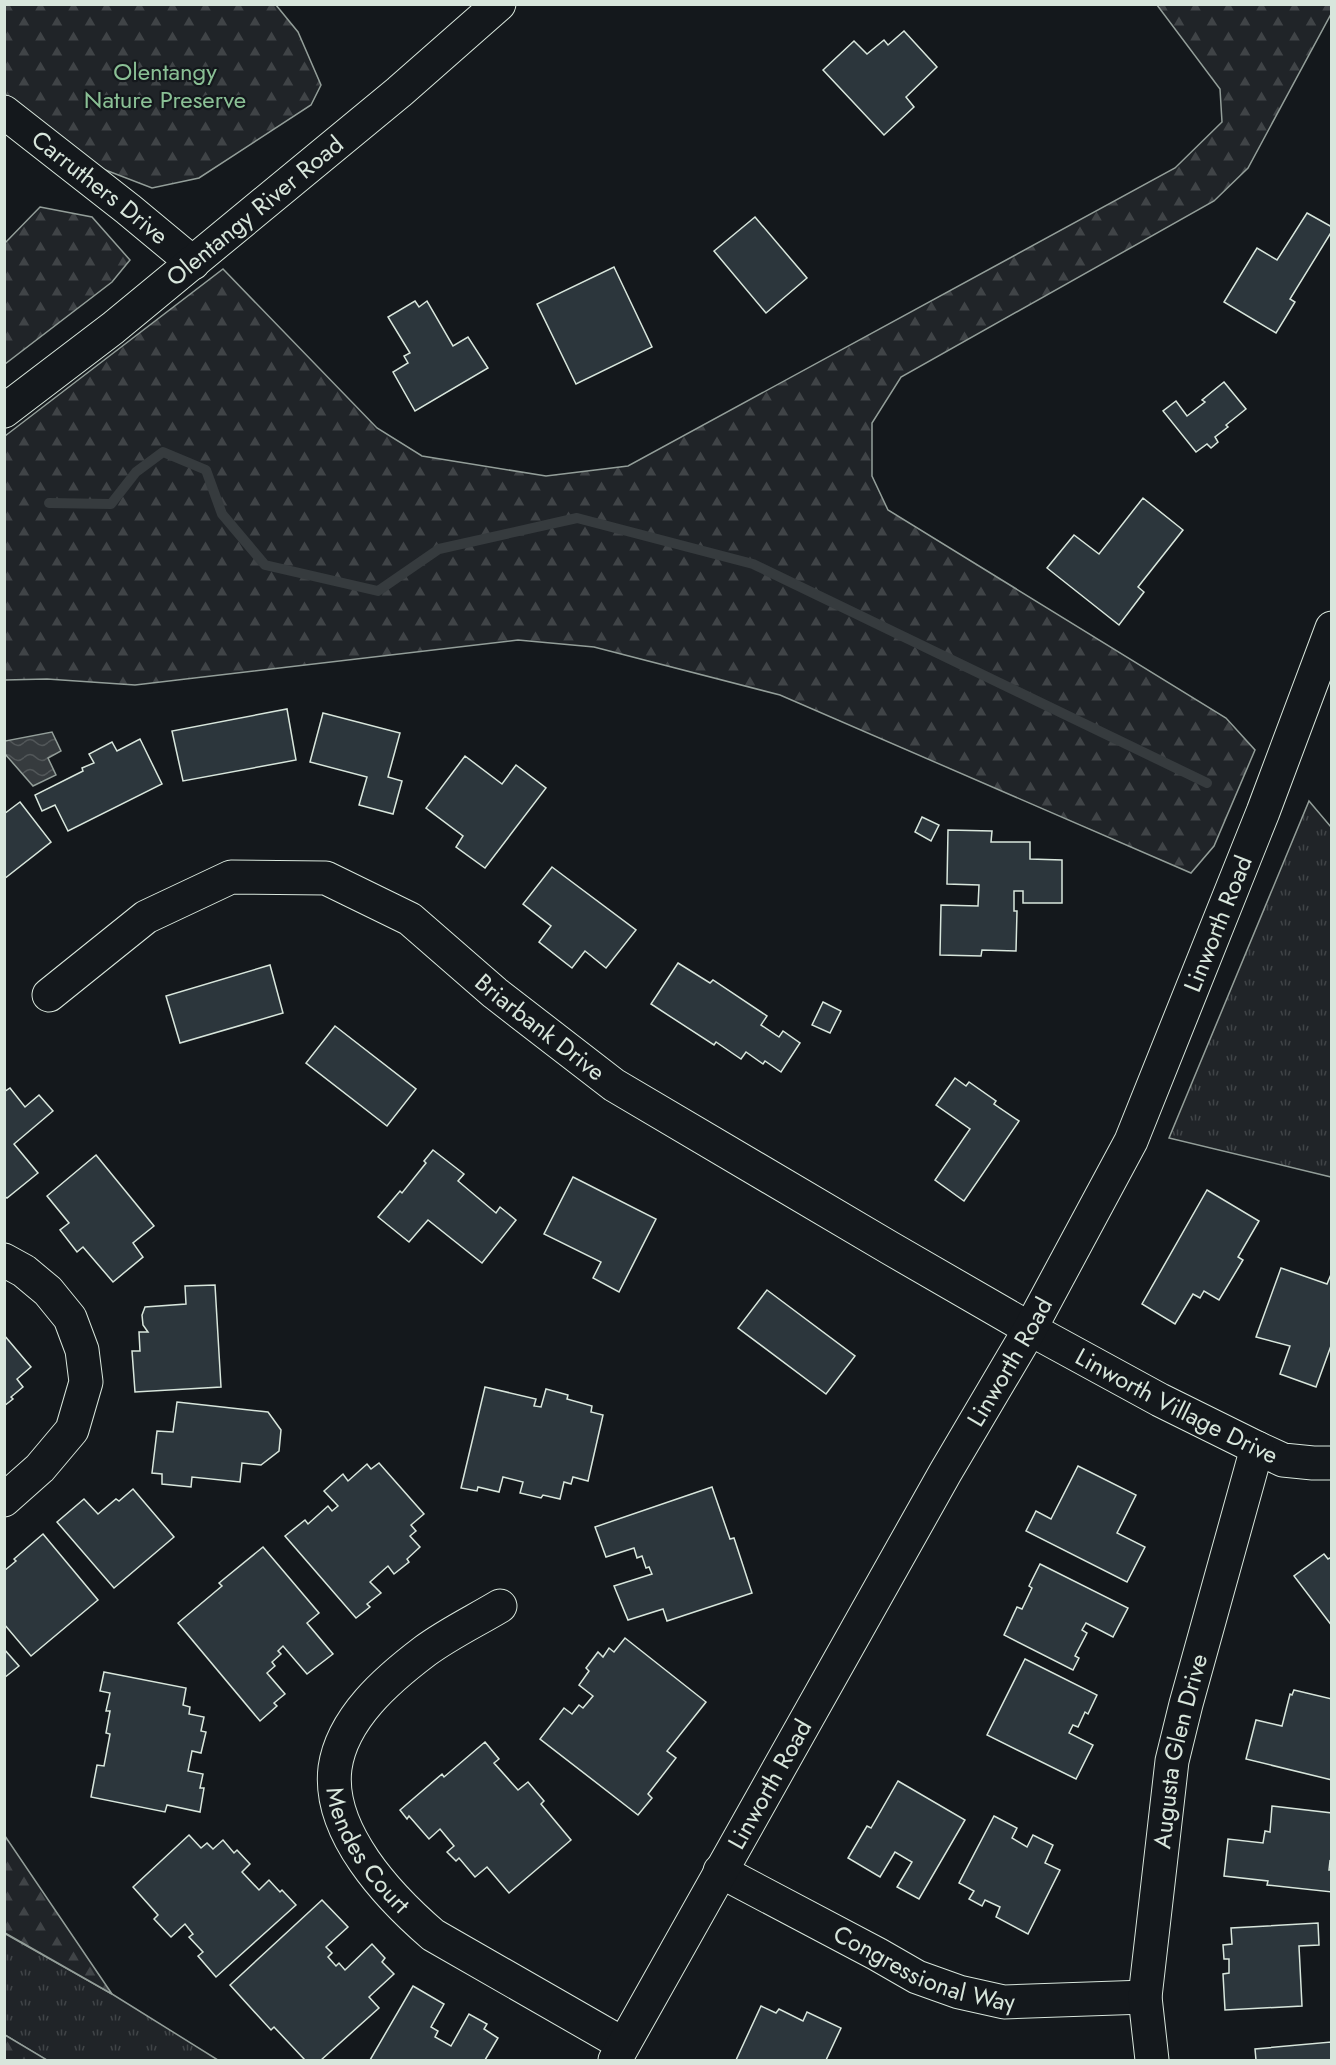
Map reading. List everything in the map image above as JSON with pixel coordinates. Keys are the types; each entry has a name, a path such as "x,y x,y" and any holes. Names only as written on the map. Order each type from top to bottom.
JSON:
{"street":[{"name":"Olentangy River Road","path":"4,411 113,328 193,263 399,92 499,4"},
{"name":"Carruthers Drive","path":"4,112 128,208 193,263"},
{"name":"Linworth Road","path":"619,2052 994,1386 1030,1329 1131,1141 1263,812 1332,628"},
{"name":"Briarbank Drive","path":"49,995 146,917 231,877 326,878 410,919 495,993 614,1085 1030,1329"},
{"path":"4,1260 48,1291 70,1318 82,1350 86,1382 72,1430 40,1468 4,1500"},
{"name":"Linworth Village Drive","path":"1030,1329 1160,1400 1283,1460 1313,1464 1332,1462"},
{"name":"Augusta Glen Drive","path":"1152,2061 1145,1997 1172,1761 1257,1448"},
{"name":"Mendes Court","path":"500,1606 427,1650 386,1683 365,1706 345,1736 335,1768 336,1803 352,1842 385,1888 433,1935 619,2052"},
{"name":"Congressional Way","path":"720,1871 916,1977 959,1992 1004,2002 1145,1997"}],"green space":[{"name":"Olentangy Nature Preserve","path":"4,5 276,5 298,32 321,85 311,105 199,178 152,188 64,154 5,109"},
{"path":"1157,5 1331,5 1331,14 1248,168 1214,201 901,377 872,423 872,476 888,510 1226,718 1255,750 1214,846 1191,873 780,695 594,647 518,640 135,685 47,679 5,680 5,436 223,269 377,428 422,456 546,476 628,466 1175,168 1222,122 1220,89"},
{"path":"40,207 92,217 130,260 112,282 5,364 5,243"},
{"path":"1309,801 1331,827 1331,1177 1169,1138"},
{"path":"5,1836 112,1994 5,1933"},
{"path":"4,1933 112,1994 218,2060 46,2060 5,2035"},
{"path":"5,2035 47,2060 5,2060"}],"water":[{"path":"52,732 61,751 48,758 56,775 33,786 5,754 5,741"}],"building":[{"path":"904,31 937,67 906,97 914,107 884,135 823,70 854,41 867,54 884,40 888,45"},
{"path":"1307,213 1332,227 1332,231 1290,299 1295,302 1276,333 1224,302 1257,248 1277,260"},
{"path":"755,217 807,278 766,313 714,251"},
{"path":"614,267 652,347 576,384 537,304"},
{"path":"415,301 419,307 427,301 453,346 468,337 488,368 415,411 393,372 408,363 404,356 410,353 388,317"},
{"path":"1224,382 1246,409 1215,437 1218,442 1211,448 1207,444 1196,452 1163,411 1176,401 1187,416 1205,402 1202,400"},
{"path":"1143,498 1183,530 1138,587 1144,592 1119,625 1047,568 1074,535 1099,554"},
{"path":"287,709 296,760 183,781 172,731"},
{"path":"323,713 400,733 388,777 402,781 393,814 359,805 367,777 310,762"},
{"path":"140,739 162,784 68,831 55,805 42,811 35,795 94,763 89,754 112,742 117,751"},
{"path":"465,756 502,784 516,765 546,788 485,868 456,847 463,836 426,808"},
{"path":"20,802 51,842 4,879 4,814"},
{"path":"922,817 939,825 931,841 915,832"},
{"path":"948,830 992,831 991,842 1030,842 1030,859 1062,860 1062,903 1023,903 1023,891 1014,891 1014,911 1017,911 1016,951 982,950 981,956 940,955 941,905 978,906 979,885 947,884"},
{"path":"552,867 636,930 606,968 585,951 572,968 539,942 551,926 523,904"},
{"path":"678,963 710,983 713,980 767,1016 761,1025 779,1037 783,1031 800,1043 781,1072 765,1061 763,1064 746,1052 741,1059 716,1042 714,1045 651,1004"},
{"path":"270,965 283,1013 180,1043 166,996"},
{"path":"823,1002 841,1011 830,1033 812,1025"},
{"path":"335,1026 416,1089 387,1126 306,1063"},
{"path":"955,1078 966,1086 969,1082 996,1101 994,1104 1019,1121 964,1201 935,1180 970,1129 936,1105"},
{"path":"10,1088 25,1107 39,1095 53,1111 14,1144 38,1173 7,1198 4,1196 4,1092"},
{"path":"433,1150 464,1174 458,1181 496,1213 500,1207 516,1220 482,1263 428,1220 409,1242 378,1217 400,1191 402,1193 426,1163 424,1161"},
{"path":"96,1155 154,1226 133,1243 143,1257 113,1282 83,1247 77,1252 60,1230 69,1223 47,1196"},
{"path":"573,1177 656,1219 619,1292 593,1278 601,1262 544,1234"},
{"path":"1207,1190 1259,1221 1238,1257 1243,1260 1219,1300 1204,1291 1200,1298 1193,1294 1175,1324 1142,1304"},
{"path":"1281,1268 1327,1284 1332,1272 1332,1343 1316,1387 1280,1374 1290,1346 1256,1337"},
{"path":"215,1285 221,1387 135,1392 132,1351 140,1351 139,1332 148,1332 143,1325 142,1315 145,1307 186,1304 185,1286"},
{"path":"767,1290 855,1356 826,1394 738,1328"},
{"path":"4,1335 31,1367 17,1379 23,1387 4,1406"},
{"path":"485,1387 536,1399 534,1406 541,1407 546,1389 568,1395 567,1399 592,1406 591,1412 603,1415 588,1481 573,1477 571,1484 564,1482 560,1499 543,1495 541,1498 520,1493 523,1482 503,1477 499,1492 478,1487 477,1491 461,1488"},
{"path":"177,1402 268,1412 281,1430 279,1451 261,1465 242,1463 240,1482 192,1477 191,1487 162,1484 162,1474 152,1473 157,1431 173,1432"},
{"path":"379,1463 424,1514 411,1525 416,1531 410,1536 420,1547 407,1559 409,1562 394,1574 388,1566 370,1582 381,1593 367,1604 370,1607 356,1618 285,1536 305,1520 308,1524 328,1506 332,1511 338,1506 324,1491 343,1474 348,1481 367,1464 371,1469"},
{"path":"1078,1466 1136,1495 1117,1533 1145,1547 1127,1582 1026,1531 1036,1511 1051,1519"},
{"path":"712,1487 730,1539 734,1538 752,1593 667,1621 663,1609 628,1620 614,1586 652,1574 649,1567 646,1568 642,1556 637,1558 634,1548 606,1557 595,1527"},
{"path":"133,1489 174,1537 114,1588 57,1522 84,1499 98,1514"},
{"path":"43,1534 98,1600 31,1656 4,1624 4,1571 16,1561 14,1559"},
{"path":"263,1547 319,1613 307,1623 333,1654 307,1674 283,1646 278,1651 281,1654 272,1662 275,1666 267,1673 285,1694 274,1703 277,1706 260,1721 178,1623 222,1586 219,1583"},
{"path":"1324,1554 1328,1559 1332,1557 1332,1626 1294,1576"},
{"path":"1040,1564 1128,1608 1113,1637 1086,1623 1082,1630 1087,1633 1075,1656 1079,1658 1073,1670 1004,1635 1017,1607 1022,1609 1032,1588 1029,1586"},
{"path":"625,1638 706,1702 667,1751 676,1758 648,1794 652,1798 638,1815 540,1739 564,1708 572,1714 579,1705 583,1708 593,1696 579,1685 589,1671 586,1668 598,1652 603,1657 609,1648 614,1652"},
{"path":"4,1649 19,1666 4,1678"},
{"path":"1025,1659 1097,1695 1088,1714 1085,1712 1078,1727 1073,1725 1069,1733 1093,1745 1076,1779 987,1735"},
{"path":"104,1672 186,1688 183,1705 190,1707 189,1714 204,1717 201,1731 206,1732 201,1753 192,1751 188,1771 203,1774 200,1788 204,1788 200,1812 167,1805 165,1812 91,1797 97,1765 104,1766 110,1734 106,1733 110,1711 106,1711 110,1693 100,1691"},
{"path":"1294,1690 1332,1699 1332,1780 1246,1759 1256,1720 1282,1726 1290,1694 1292,1695"},
{"path":"485,1742 499,1759 494,1763 518,1790 528,1782 544,1801 541,1804 571,1840 509,1893 487,1867 475,1877 459,1858 456,1861 447,1852 454,1846 440,1829 429,1839 409,1816 407,1819 400,1810 442,1774 444,1777"},
{"path":"898,1781 965,1820 919,1899 897,1887 912,1862 895,1852 880,1877 848,1858 867,1826 871,1828"},
{"path":"1272,1806 1332,1813 1332,1862 1330,1861 1329,1870 1332,1870 1332,1892 1267,1885 1268,1881 1224,1876 1228,1839 1263,1843 1265,1831 1270,1832"},
{"path":"994,1816 1017,1828 1012,1838 1027,1847 1033,1835 1053,1845 1045,1863 1060,1870 1028,1934 996,1917 1000,1907 985,1900 982,1906 969,1899 974,1891 959,1883"},
{"path":"189,1835 201,1848 207,1843 213,1849 223,1840 234,1853 237,1850 250,1864 242,1872 259,1890 269,1880 296,1905 216,1977 198,1956 203,1952 189,1937 193,1934 185,1924 171,1937 154,1919 158,1915 133,1887"},
{"path":"322,1900 348,1927 326,1947 332,1953 328,1957 336,1966 339,1963 345,1970 372,1944 385,1958 382,1962 394,1974 369,1997 379,2008 321,2060 305,2060 274,2027 271,2030 230,1985"},
{"path":"1318,1923 1319,1945 1299,1946 1302,2006 1225,2010 1223,1974 1229,1973 1229,1959 1224,1959 1223,1945 1232,1944 1231,1928"},
{"path":"413,1986 444,2004 431,2027 438,2031 435,2037 451,2046 469,2014 487,2024 484,2029 498,2038 485,2060 370,2060"},
{"path":"761,2006 776,2013 779,2009 803,2021 807,2012 841,2028 826,2060 736,2060"},
{"path":"1331,2042 1332,2060 1256,2060 1255,2049"}],"waterway":[{"path":"49,503 111,504 136,472 163,452 206,470 222,514 265,565 378,591 439,549 577,518 753,564 1207,783"}]}
